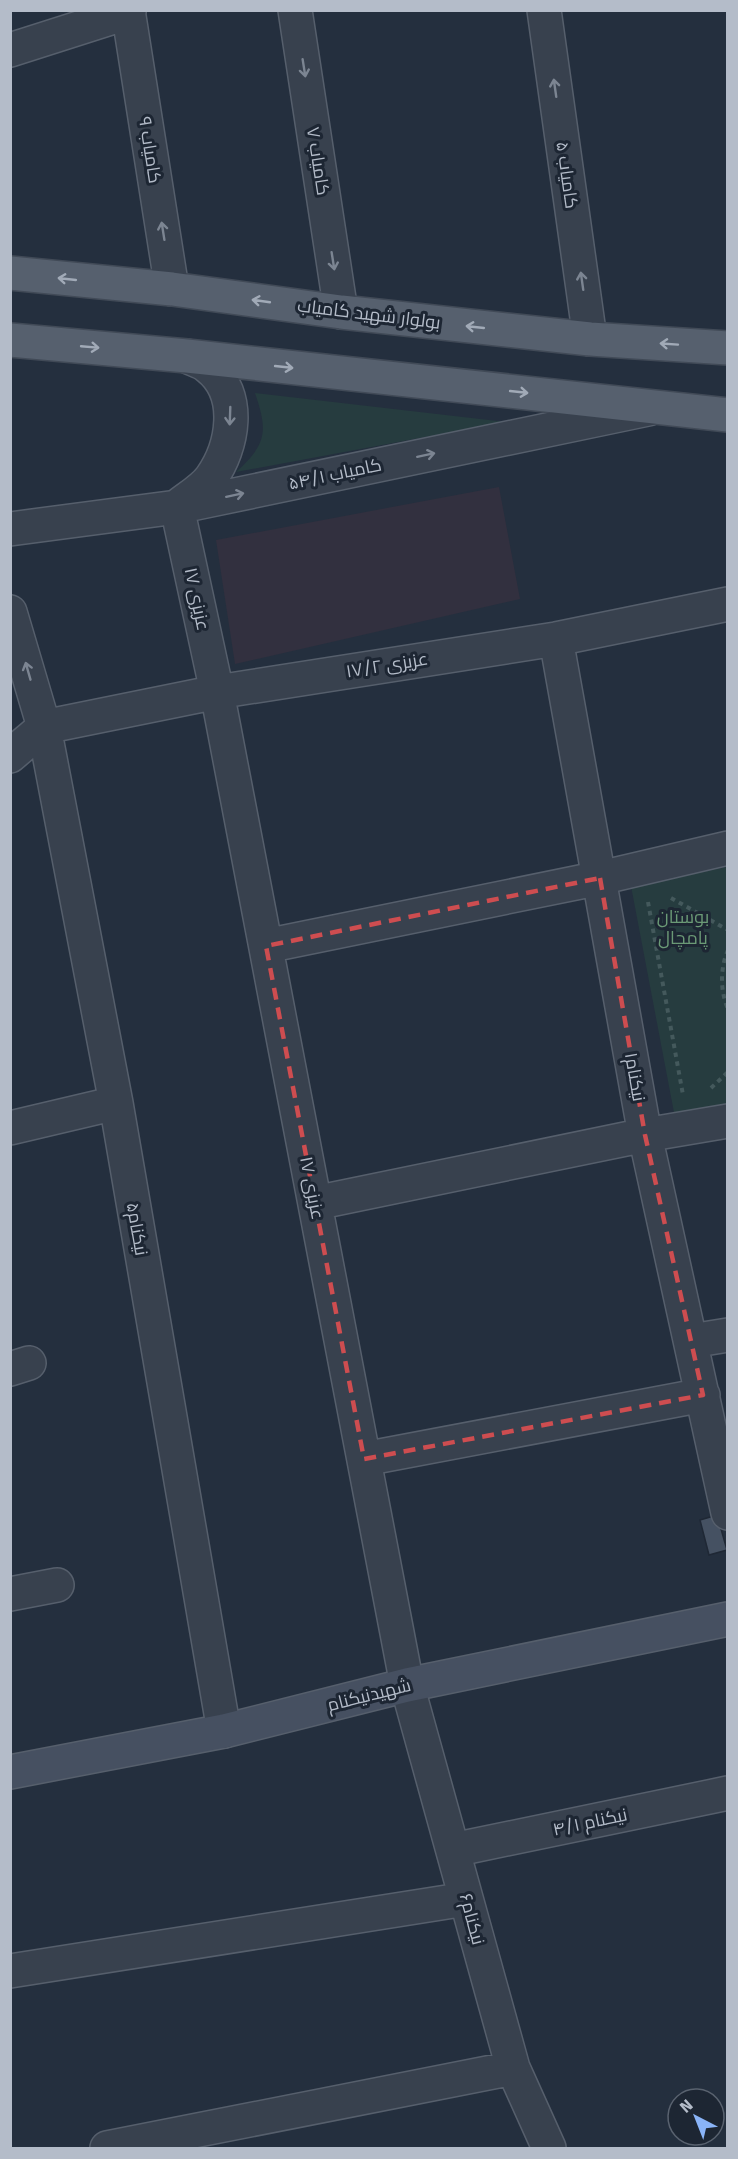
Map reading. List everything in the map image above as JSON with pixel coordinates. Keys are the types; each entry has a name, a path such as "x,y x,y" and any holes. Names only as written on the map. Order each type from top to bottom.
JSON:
{"main road":[{"name":"بولوار شهید کامیاب","path":"10,273 172,289 341,312 590,339 728,348"},
{"path":"10,340 187,356 728,415"}],"street":[{"name":"کامیاب ۷","path":"295,10 341,312"},
{"name":"کامیاب ۵","path":"544,10 590,339"},
{"path":"10,50 128,11"},
{"name":"کامیاب ۹","path":"128,11 172,289"},
{"path":"177,507 210,480 226,453 230,427 231,405 223,383 208,366 187,356"},
{"name":"کامیاب ۵۴/۱","path":"10,530 177,507 658,407"},
{"name":"عزیزی ۱۷","path":"177,507 217,692 407,1685"},
{"name":"عزیزی ۱۷/۲","path":"217,692 556,639 728,604"},
{"name":"نیکنام۵","path":"10,612 44,727 116,1103 224,1731"},
{"name":"نیکنام۱","path":"556,639 645,1135 728,1513"},
{"path":"10,756 44,727 217,692"},
{"path":"266,946 600,878 728,848"},
{"path":"10,1128 116,1103"},
{"path":"315,1203 645,1135 728,1121"},
{"path":"691,1341 728,1335"},
{"path":"364,1459 702,1395"},
{"path":"10,1594 57,1585"},
{"name":"شهیدنیکنام","path":"10,1772 224,1731 407,1685 728,1619"},
{"name":"نیکنام۶","path":"407,1685 513,2068 549,2148"},
{"name":"نیکنام ۴/۱","path":"453,1850 728,1793"},
{"path":"10,1971 466,1899"},
{"path":"107,2148 513,2068"}],"path":[{"path":"647,895 684,1101"},
{"path":"728,950 724,957 722,981 728,1009"}],"highlighted area":[{"path":"600,878 645,1135 703,1395 364,1459 266,946"}],"shaded area":[{"path":"499,487 520,599 235,664 216,540"}],"green space":[{"path":"255,393 506,422 236,472 254,453 262,436 262,417"},
{"name":"بوستان پامچال","path":"727,867 727,1113 676,1123 631,886"}],"building":[{"path":"717,1515 727,1550 709,1555 700,1520"}]}
